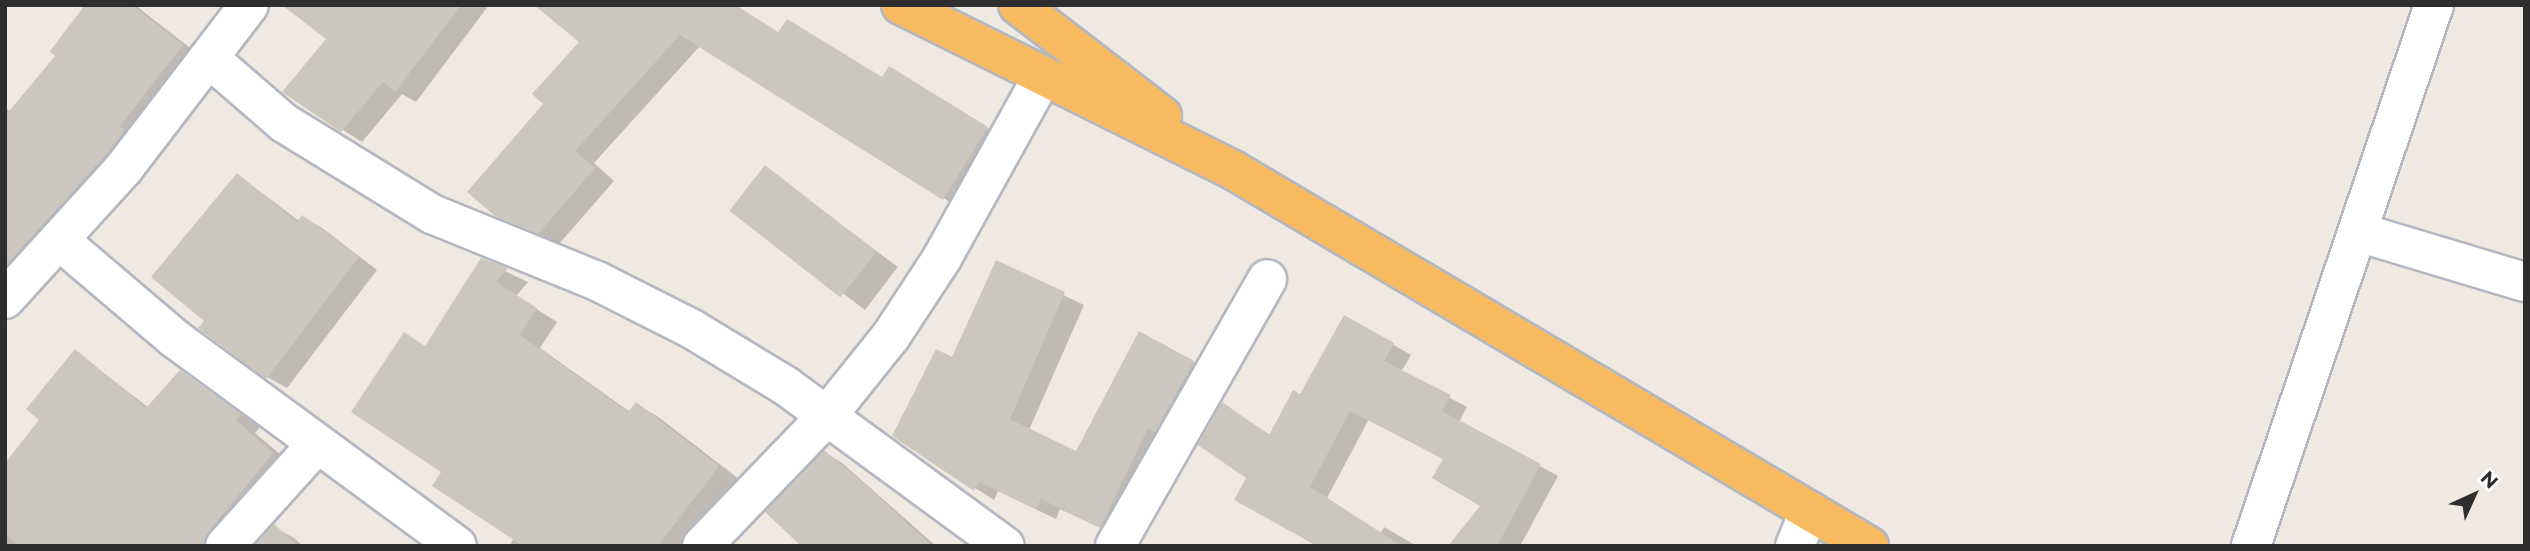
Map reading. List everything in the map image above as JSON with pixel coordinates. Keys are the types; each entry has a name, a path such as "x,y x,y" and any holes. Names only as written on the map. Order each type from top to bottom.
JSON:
{"highway":[{"path":"901,5 1233,170 1869,546"},
{"path":"1018,5 1233,170"}],"street":[{"path":"5,299 124,168 249,5"},
{"path":"2251,546 2434,5"},
{"path":"209,58 284,123 432,214 597,281 692,329 786,386 1005,546"},
{"path":"702,546 826,417 922,291 1043,76"},
{"path":"2358,232 2525,282"},
{"path":"59,240 174,338 457,546"},
{"path":"1115,546 1267,279"},
{"path":"225,546 316,444"},
{"path":"1795,546 1809,511"}],"building":[{"path":"85,5 132,5 183,45 120,126 125,130 110,150 5,266 5,116 55,56 50,51"},
{"path":"282,5 461,5 395,92 383,82 341,132 282,92 326,39"},
{"path":"534,5 736,5 778,32 787,19 882,77 889,66 988,127 943,200 680,35 575,151 595,168 538,234 495,216 467,192 543,104 532,94 579,42"},
{"path":"765,165 876,252 840,298 729,211"},
{"path":"237,173 297,222 302,215 359,257 266,379 198,328 204,321 151,277"},
{"path":"481,258 508,268 496,282 537,308 520,335 628,412 636,402 719,466 658,546 523,546 432,486 441,472 351,412 404,332 425,346"},
{"path":"996,260 1065,292 1010,419 1076,451 1139,331 1194,361 1155,432 1148,428 1100,528 1041,499 1036,509 979,482 974,491 892,436 936,349 952,357"},
{"path":"1344,315 1394,343 1384,361 1451,395 1442,411 1541,464 1497,546 1448,546 1480,506 1432,478 1443,459 1350,411 1310,487 1402,546 1317,546 1234,500 1246,478 1198,445 1222,402 1269,435 1293,390 1300,394"},
{"path":"75,349 146,408 180,370 241,414 236,420 273,453 209,531 204,546 19,546 5,534 5,463 39,420 26,409"},
{"path":"824,450 932,546 801,546 765,512"},
{"path":"274,524 298,546 255,546"}]}
